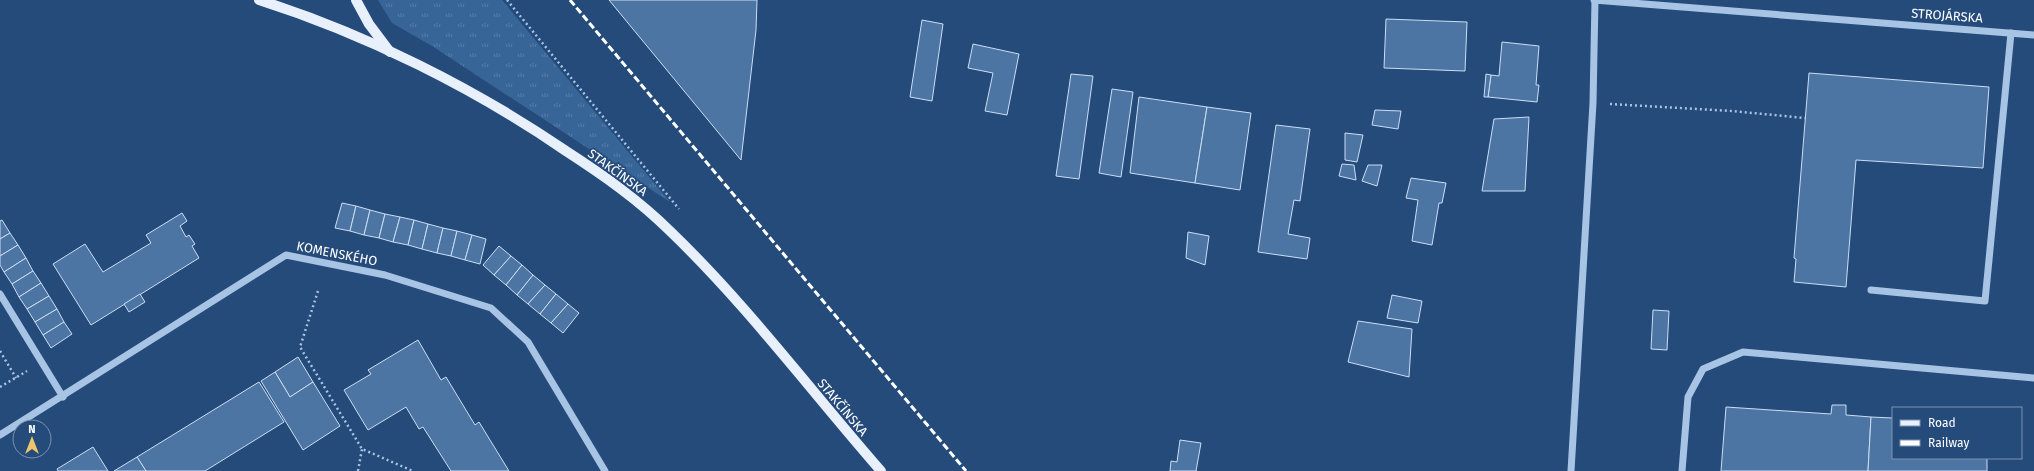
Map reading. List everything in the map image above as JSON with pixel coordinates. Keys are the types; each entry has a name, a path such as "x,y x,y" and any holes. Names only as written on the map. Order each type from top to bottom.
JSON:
{"main road":[{"name":"STAKČÍNSKA","path":"260,0 293,10 390,52 522,121 633,198 670,230 746,310 881,471"},
{"path":"356,0 369,24 390,52"}],"street":[{"name":"STROJÁRSKA","path":"1595,0 1649,2 2034,34"},
{"path":"1571,471 1593,103 1595,0"},
{"path":"1871,290 1985,301 2011,33"},
{"name":"KOMENSKÉHO","path":"0,435 63,397 286,256 385,275 491,308 528,342 605,471"},
{"path":"0,294 63,397"},
{"path":"1682,471 1688,397 1703,369 1743,352 2034,378"}],"path":[{"path":"507,0 681,211"},
{"path":"1593,103 1732,111 1805,118"},
{"path":"318,290 300,347 362,449 413,471"},
{"path":"0,351 16,378"},
{"path":"0,387 42,363"},
{"path":"358,471 362,449"}],"green space":[{"path":"378,0 502,0 670,202 432,46 392,23"}],"building":[{"path":"609,0 757,0 756,30 741,160"},
{"path":"1386,19 1467,22 1465,71 1384,68"},
{"path":"922,20 943,24 932,101 910,97"},
{"path":"1502,42 1539,46 1536,85 1539,85 1537,102 1488,97 1491,75 1499,76"},
{"path":"973,44 1019,54 1007,115 985,111 993,73 968,68"},
{"path":"1809,73 1989,87 1983,168 1856,160 1846,287 1794,282 1796,259 1794,258"},
{"path":"1071,74 1093,76 1079,179 1056,176"},
{"path":"1486,74 1491,75 1488,97 1484,97"},
{"path":"1112,89 1133,92 1121,177 1099,173"},
{"path":"1139,97 1207,107 1195,183 1130,173"},
{"path":"1207,107 1251,113 1240,190 1195,183"},
{"path":"1375,110 1401,111 1398,129 1372,125"},
{"path":"1529,117 1525,191 1482,191 1494,119"},
{"path":"1276,125 1310,129 1300,201 1294,200 1288,234 1310,238 1307,259 1258,252"},
{"path":"1345,133 1363,135 1357,162 1345,160"},
{"path":"1342,164 1354,165 1356,180 1339,176"},
{"path":"1368,165 1382,165 1377,186 1362,181"},
{"path":"1411,178 1446,183 1442,203 1439,203 1432,245 1412,241 1418,200 1406,198"},
{"path":"342,203 356,206 350,231 335,228"},
{"path":"356,206 370,210 364,235 350,231"},
{"path":"370,210 385,214 379,238 364,235"},
{"path":"182,213 187,221 180,226 186,237 189,235 195,244 192,246 199,258 91,325 53,264 85,244 103,272 151,243 146,235"},
{"path":"385,214 400,217 393,242 379,238"},
{"path":"400,217 414,220 408,245 393,242"},
{"path":"2,220 10,233 0,239 0,221"},
{"path":"414,220 428,224 422,249 408,245"},
{"path":"428,224 443,228 437,253 422,249"},
{"path":"443,228 457,231 451,256 437,253"},
{"path":"457,231 472,235 465,260 451,256"},
{"path":"1188,232 1209,236 1205,265 1186,258"},
{"path":"10,233 18,245 0,256 0,239"},
{"path":"472,235 486,239 480,264 465,260"},
{"path":"18,245 26,258 4,272 0,265 0,256"},
{"path":"499,246 511,256 494,275 483,265"},
{"path":"511,256 522,265 506,285 494,275"},
{"path":"26,258 33,271 12,284 4,272"},
{"path":"522,265 533,275 517,295 506,285"},
{"path":"33,271 41,283 19,297 12,284"},
{"path":"533,275 545,285 528,304 517,295"},
{"path":"41,283 49,296 27,309 19,297"},
{"path":"545,285 556,294 540,314 528,304"},
{"path":"140,294 145,302 129,312 124,304"},
{"path":"556,294 568,304 551,323 540,314"},
{"path":"1392,295 1422,301 1418,323 1387,318"},
{"path":"49,296 57,309 35,322 27,309"},
{"path":"568,304 579,313 563,333 551,323"},
{"path":"57,309 64,322 43,335 35,322"},
{"path":"1653,310 1669,311 1667,350 1651,349"},
{"path":"1358,321 1412,329 1409,377 1348,362"},
{"path":"64,322 72,334 51,348 43,335"},
{"path":"418,340 441,380 446,377 475,425 479,422 509,471 451,471 423,427 419,429 406,407 368,430 344,390 371,374 368,370"},
{"path":"298,357 313,382 290,397 275,372"},
{"path":"275,372 290,397 313,382 340,426 303,450 261,381"},
{"path":"259,382 284,422 205,471 146,471 137,457"},
{"path":"1832,405 1846,405 1846,415 1871,417 1868,471 1721,471 1726,407 1831,414"},
{"path":"1871,417 1892,418 1892,459 1987,459 1987,471 1868,471"},
{"path":"1180,440 1201,443 1196,471 1170,471 1171,461 1177,462"},
{"path":"93,447 108,471 58,471 57,469"},
{"path":"137,457 146,471 114,471"}],"railway":[{"path":"570,0 966,471"}]}
